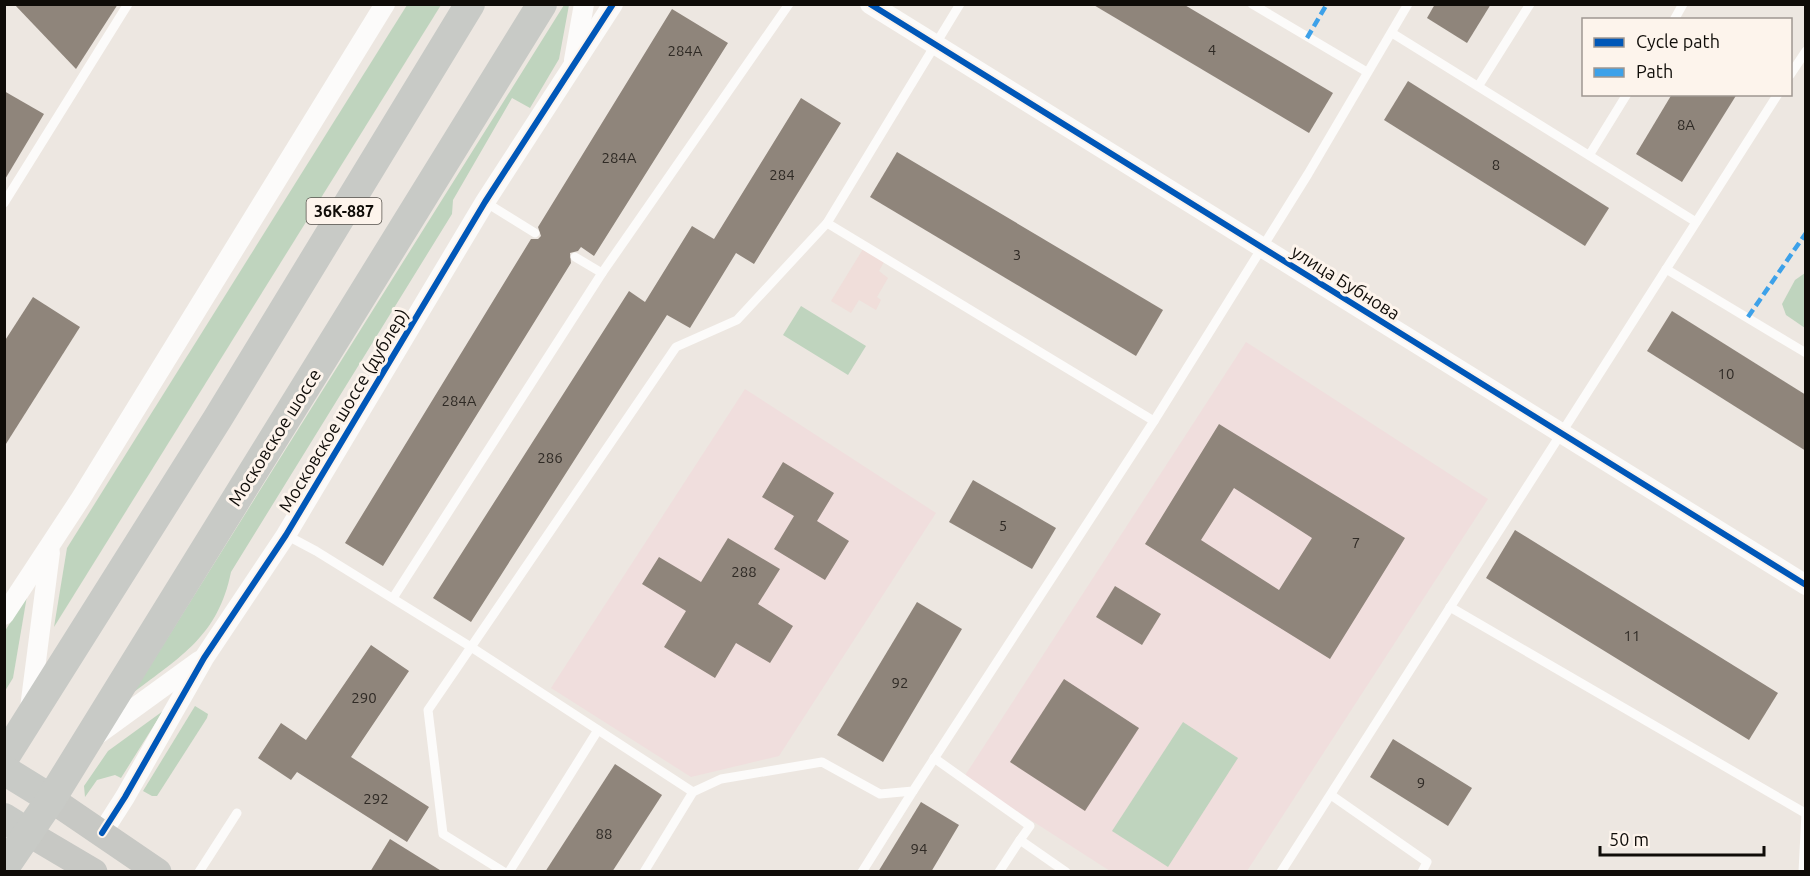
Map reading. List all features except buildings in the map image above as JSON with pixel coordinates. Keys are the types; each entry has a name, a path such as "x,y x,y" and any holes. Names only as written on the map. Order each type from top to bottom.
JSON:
{"main road":[{"name":"36К-887","path":"4,758 218,418 470,4"},
{"name":"Московское шоссе","path":"4,868 16,826 51,799 542,4"},
{"path":"4,770 158,872"},
{"path":"16,826 88,870"}],"street":[{"path":"4,615 50,546 385,4"},
{"path":"572,71 584,4"},
{"name":"Московское шоссе (дублер)","path":"102,833 204,658 286,535 485,202 572,71 613,4"},
{"name":"улица Бубнова","path":"870,4 1806,585"},
{"path":"29,719 50,546"},
{"path":"82,746 204,658"}],"lane":[{"path":"4,203 128,4"},
{"path":"393,598 602,273 789,4"},
{"path":"504,872 443,834 428,710 675,347 736,320 827,222 960,4"},
{"path":"1252,4 1367,72"},
{"path":"862,872 1154,421 1260,246 1308,174 1408,4"},
{"path":"1479,84 1530,4"},
{"path":"1675,18 1683,4"},
{"path":"1392,33 1479,84 1696,222"},
{"path":"1792,73 1806,51"},
{"path":"1590,154 1626,96"},
{"path":"1281,872 1777,96"},
{"path":"485,202 535,233"},
{"path":"827,222 1154,421"},
{"path":"575,257 602,273"},
{"path":"1666,269 1806,353"},
{"path":"286,535 471,647 693,792"},
{"path":"1450,607 1805,813 1803,872"},
{"path":"509,872 598,730"},
{"path":"934,758 1030,826 999,872"},
{"path":"644,872 693,792 721,779 822,762 880,794 913,791"},
{"path":"1331,795 1427,862 1422,872"},
{"path":"200,872 237,813"},
{"path":"1020,840 1066,872"}],"shaded area":[{"path":"863,249 884,262 879,271 888,278 877,297 881,300 876,310 859,300 851,313 831,301"},
{"path":"1246,342 1488,499 1247,871 1110,871 964,777"},
{"path":"745,389 936,513 779,756 691,777 551,688"}],"green space":[{"path":"407,5 441,5 54,627 67,548"},
{"path":"564,5 569,5 559,59 530,108 512,98 453,200 452,214 231,572 217,613 207,629 182,655 133,693"},
{"path":"1805,273 1805,328 1786,315 1782,304 1795,280"},
{"path":"801,306 866,346 848,375 783,335"},
{"path":"27,596 13,678 5,691 5,631"},
{"path":"195,706 208,714 207,718 157,796 152,796 143,791"},
{"path":"163,711 121,778 115,775 97,780 85,797 84,786 108,751"},
{"path":"1183,722 1238,758 1168,867 1112,831"}],"marked path":[{"path":"1307,38 1327,4"},
{"path":"1748,317 1806,233"}],"cycle path":[{"path":"102,833 204,658 286,535 485,202 613,4"},
{"path":"870,4 1806,585"}]}
